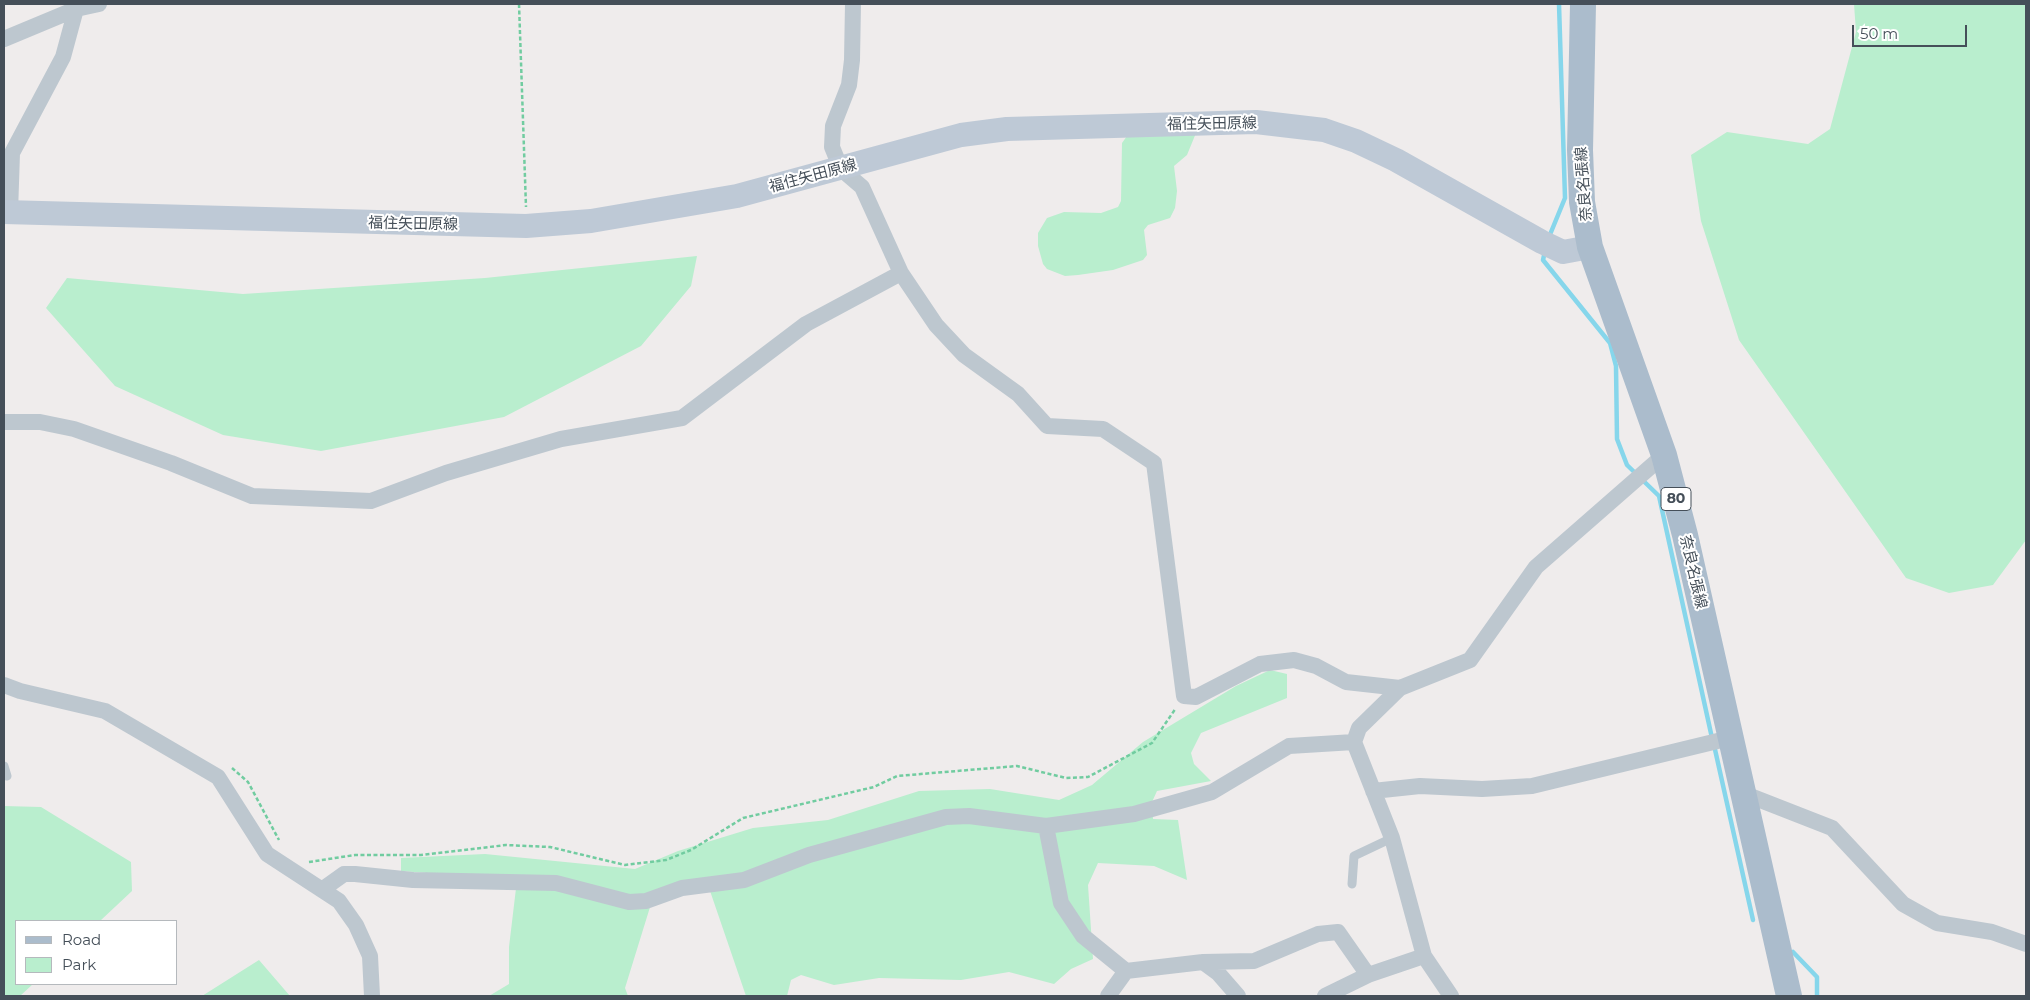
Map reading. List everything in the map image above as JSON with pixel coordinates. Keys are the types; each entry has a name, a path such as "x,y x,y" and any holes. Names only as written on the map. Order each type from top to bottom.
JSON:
{"main road":[{"name":"奈良名張線","path":"1583,4 1580,150 1582,202 1590,247 1664,455 1685,535 1730,738 1745,794 1789,996"},
{"name":"福住矢田原線","path":"7,213 526,226 591,221 737,196 961,135 1006,130 1256,122 1324,130 1356,141 1396,160 1563,252 1590,247"}],"street":[{"path":"4,39 76,9 99,4"},
{"path":"853,4 852,60 849,84 833,126 832,147 841,169 862,187 901,272 936,325 964,356 1018,394 1047,426 1103,429 1154,463 1184,696 1196,697 1260,664 1294,660 1316,666 1346,682 1400,688"},
{"path":"7,213 12,153 62,57 76,9"},
{"path":"4,422 40,422 74,429 170,463 252,496 371,501 446,473 561,439 682,418 806,324 901,272"},
{"path":"1451,996 1424,956 1392,838 1354,742 1359,728 1400,688 1470,660 1536,567 1664,455"},
{"path":"4,685 105,711 218,777 267,854 339,901 356,925 370,956 372,996"},
{"path":"1373,792 1420,786 1482,788 1532,786 1730,738"},
{"path":"323,889 344,874 355,874 413,880 556,883 629,902 646,901 682,888 744,880 809,855 946,817 969,816 1046,826 1134,814 1212,792 1289,746 1354,742"},
{"path":"1745,794 1832,828 1903,904 1937,924 1992,932 2016,938 2026,944"},
{"path":"1046,826 1061,903 1083,936 1126,972"},
{"path":"1108,996 1126,972 1203,962 1254,961 1318,934 1338,932 1368,975"},
{"path":"1325,996 1368,975 1424,956"},
{"path":"1203,962 1218,973 1238,996"}],"lane":[{"path":"4,766 7,776"},
{"path":"1352,884 1354,856 1392,838"}],"path":[{"path":"518,4 526,226"},
{"path":"303,858 310,862 356,855 421,855 506,846 550,847 625,865 666,860 690,850 743,818 874,787 897,776 1018,766 1066,778 1088,777 1152,743 1184,696"},
{"path":"229,765 248,782 281,845"}],"green space":[{"path":"1854,4 2026,4 2026,540 1993,585 1949,593 1906,578 1739,340 1701,221 1691,155 1727,132 1808,144 1830,129 1856,32"},
{"path":"1196,133 1187,155 1174,166 1177,191 1175,208 1170,218 1148,225 1144,230 1147,255 1143,260 1113,270 1078,275 1065,276 1047,269 1043,264 1038,246 1038,233 1047,218 1064,212 1101,213 1118,207 1121,201 1122,143 1127,136"},
{"path":"697,256 691,286 641,346 504,417 321,451 223,435 115,386 46,308 67,278 243,294 485,278"},
{"path":"1270,670 1287,674 1287,698 1201,733 1191,753 1194,764 1211,781 1157,791 1152,802 1153,819 1178,820 1187,880 1154,866 1098,863 1088,885 1093,959 1071,969 1054,984 1009,972 961,980 879,978 834,985 801,975 791,980 787,996 746,996 708,885 655,891 625,988 628,996 489,996 509,984 509,947 517,880 401,871 401,858 485,854 635,869 678,851 753,828 828,820 919,791 990,789 1059,800 1092,785 1143,742 1236,686"},
{"path":"4,806 41,807 131,862 132,891 101,920 15,920 15,985 32,985 20,996 4,996"},
{"path":"259,960 290,996 202,996"}],"waterway":[{"path":"1549,237 1565,198 1559,4"},
{"path":"1545,251 1543,260 1610,343 1616,366 1617,439 1627,465 1659,496 1712,738"},
{"path":"1714,745 1753,920"},
{"path":"1793,952 1817,977 1817,996"}]}
